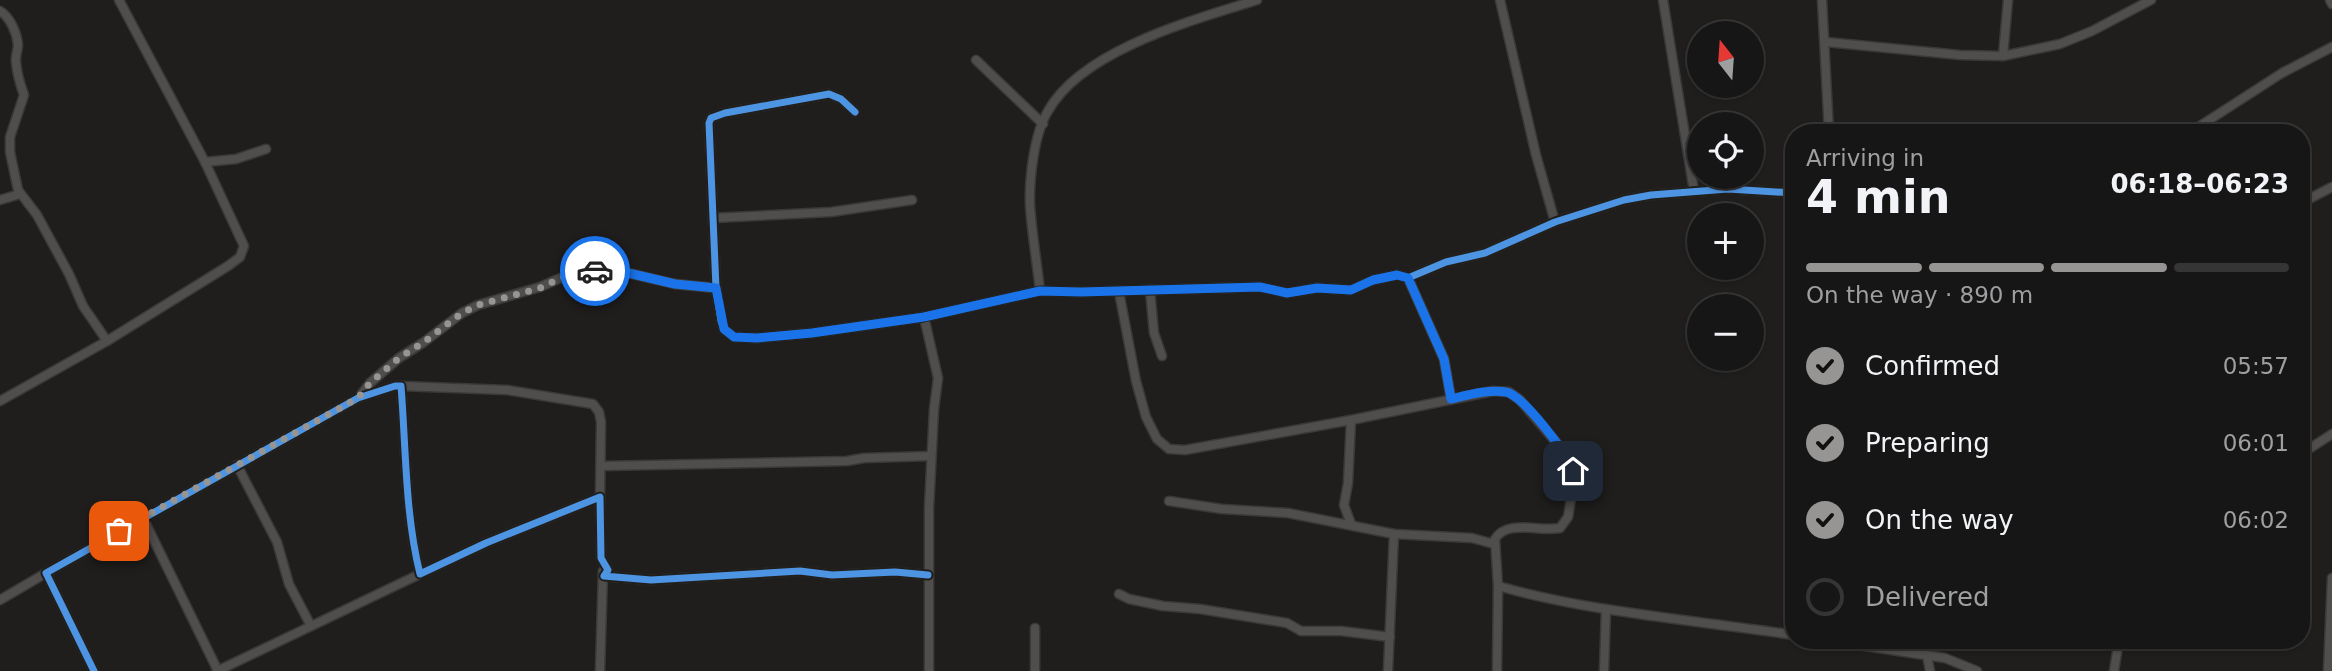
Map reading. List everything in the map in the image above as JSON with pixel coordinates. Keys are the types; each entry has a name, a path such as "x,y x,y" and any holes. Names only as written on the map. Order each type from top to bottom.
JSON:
{"street":[{"path":"0,401 107,341 228,266 244,251 241,236 205,162 119,0"},
{"path":"1040,291 1030,204 1031,175 1047,112 1061,93 1077,78 1124,49 1196,19 1257,0"},
{"path":"1500,0 1536,155 1555,222"},
{"path":"1663,0 1694,191"},
{"path":"1822,0 1829,124"},
{"path":"2003,56 2008,0"},
{"path":"1826,42 1960,55 2003,56 2060,44 2092,31 2151,0"},
{"path":"0,10 12,24 18,44 16,62 24,95 10,137 10,152 20,194 30,203 69,274 83,306 107,341"},
{"path":"2203,124 2282,73 2332,47"},
{"path":"976,60 1043,124"},
{"path":"855,112 841,99 829,94 724,113 711,118 709,123 716,288 721,321 724,329 734,337 757,338 812,333 924,317 1040,291 1119,292 1260,287 1287,293 1317,288 1351,290 1373,280 1397,275 1408,278 1446,262 1485,253 1555,222 1625,200 1694,191 1785,193"},
{"path":"205,162 236,159 266,149"},
{"path":"2310,198 2332,187"},
{"path":"0,200 20,194"},
{"path":"713,218 831,212 912,200"},
{"path":"358,398 370,383 399,358 462,313 478,305 540,288 565,276 607,268 675,284 716,288"},
{"path":"1408,278 1444,359 1451,399"},
{"path":"1150,290 1154,333 1162,355"},
{"path":"1119,292 1136,381 1146,417 1157,439 1169,449 1185,450 1493,391 1509,392 1528,410 1571,464 1574,481 1565,524 1560,528 1511,528 1502,530 1495,539 1498,586 1497,671"},
{"path":"924,317 938,378 930,456 929,671"},
{"path":"401,386 409,514 420,574"},
{"path":"0,600 358,398 388,387 401,386 507,390 593,404 599,412 603,565 600,671"},
{"path":"1351,420 1345,505 1351,524"},
{"path":"2310,448 2332,434"},
{"path":"601,466 847,461 930,456"},
{"path":"237,465 271,530 289,583 311,626"},
{"path":"143,518 218,671 486,543 600,497"},
{"path":"1169,501 1222,509 1287,513 1394,534 1472,538 1494,544"},
{"path":"1388,671 1394,534"},
{"path":"603,565 608,570 604,576 651,580 800,571 832,575 895,572 928,575"},
{"path":"46,573 94,671"},
{"path":"2328,671 2332,578"},
{"path":"1498,586 1606,609 1785,634"},
{"path":"1119,594 1129,599 1163,606 1287,623 1301,631 1341,631 1390,637"},
{"path":"1604,671 1606,609"},
{"path":"1035,628 1035,671"},
{"path":"1886,649 1945,658 1977,671"},
{"path":"2114,671 2118,649"},
{"path":"1927,655 1930,671"}],"cycle path":[{"path":"855,112 841,99 829,94 725,113 711,118 709,123 716,288 721,321 724,329 734,337 756,338 812,333 924,317 1040,291 1260,287 1287,293 1317,288 1351,290 1373,280 1397,275 1408,278 1446,262 1485,253 1555,222 1624,200 1651,195 1728,189 1785,192"},
{"path":"94,671 46,573 358,398 395,386 401,386 409,504 420,574 486,543 600,497 601,558 608,570 604,576 651,580 800,571 832,575 895,572 928,575"}],"way so far":[{"path":"119,531 358,398 370,383 399,358 462,313 478,305 540,288 565,276 595,271"}],"route":[{"path":"595,271 607,268 675,284 716,288 724,329 734,337 757,338 924,317 1040,291 1119,292 1260,287 1287,293 1317,288 1351,290 1366,282 1397,275 1408,278 1444,359 1451,399 1493,391 1509,392 1520,400 1561,448 1573,471"}]}
